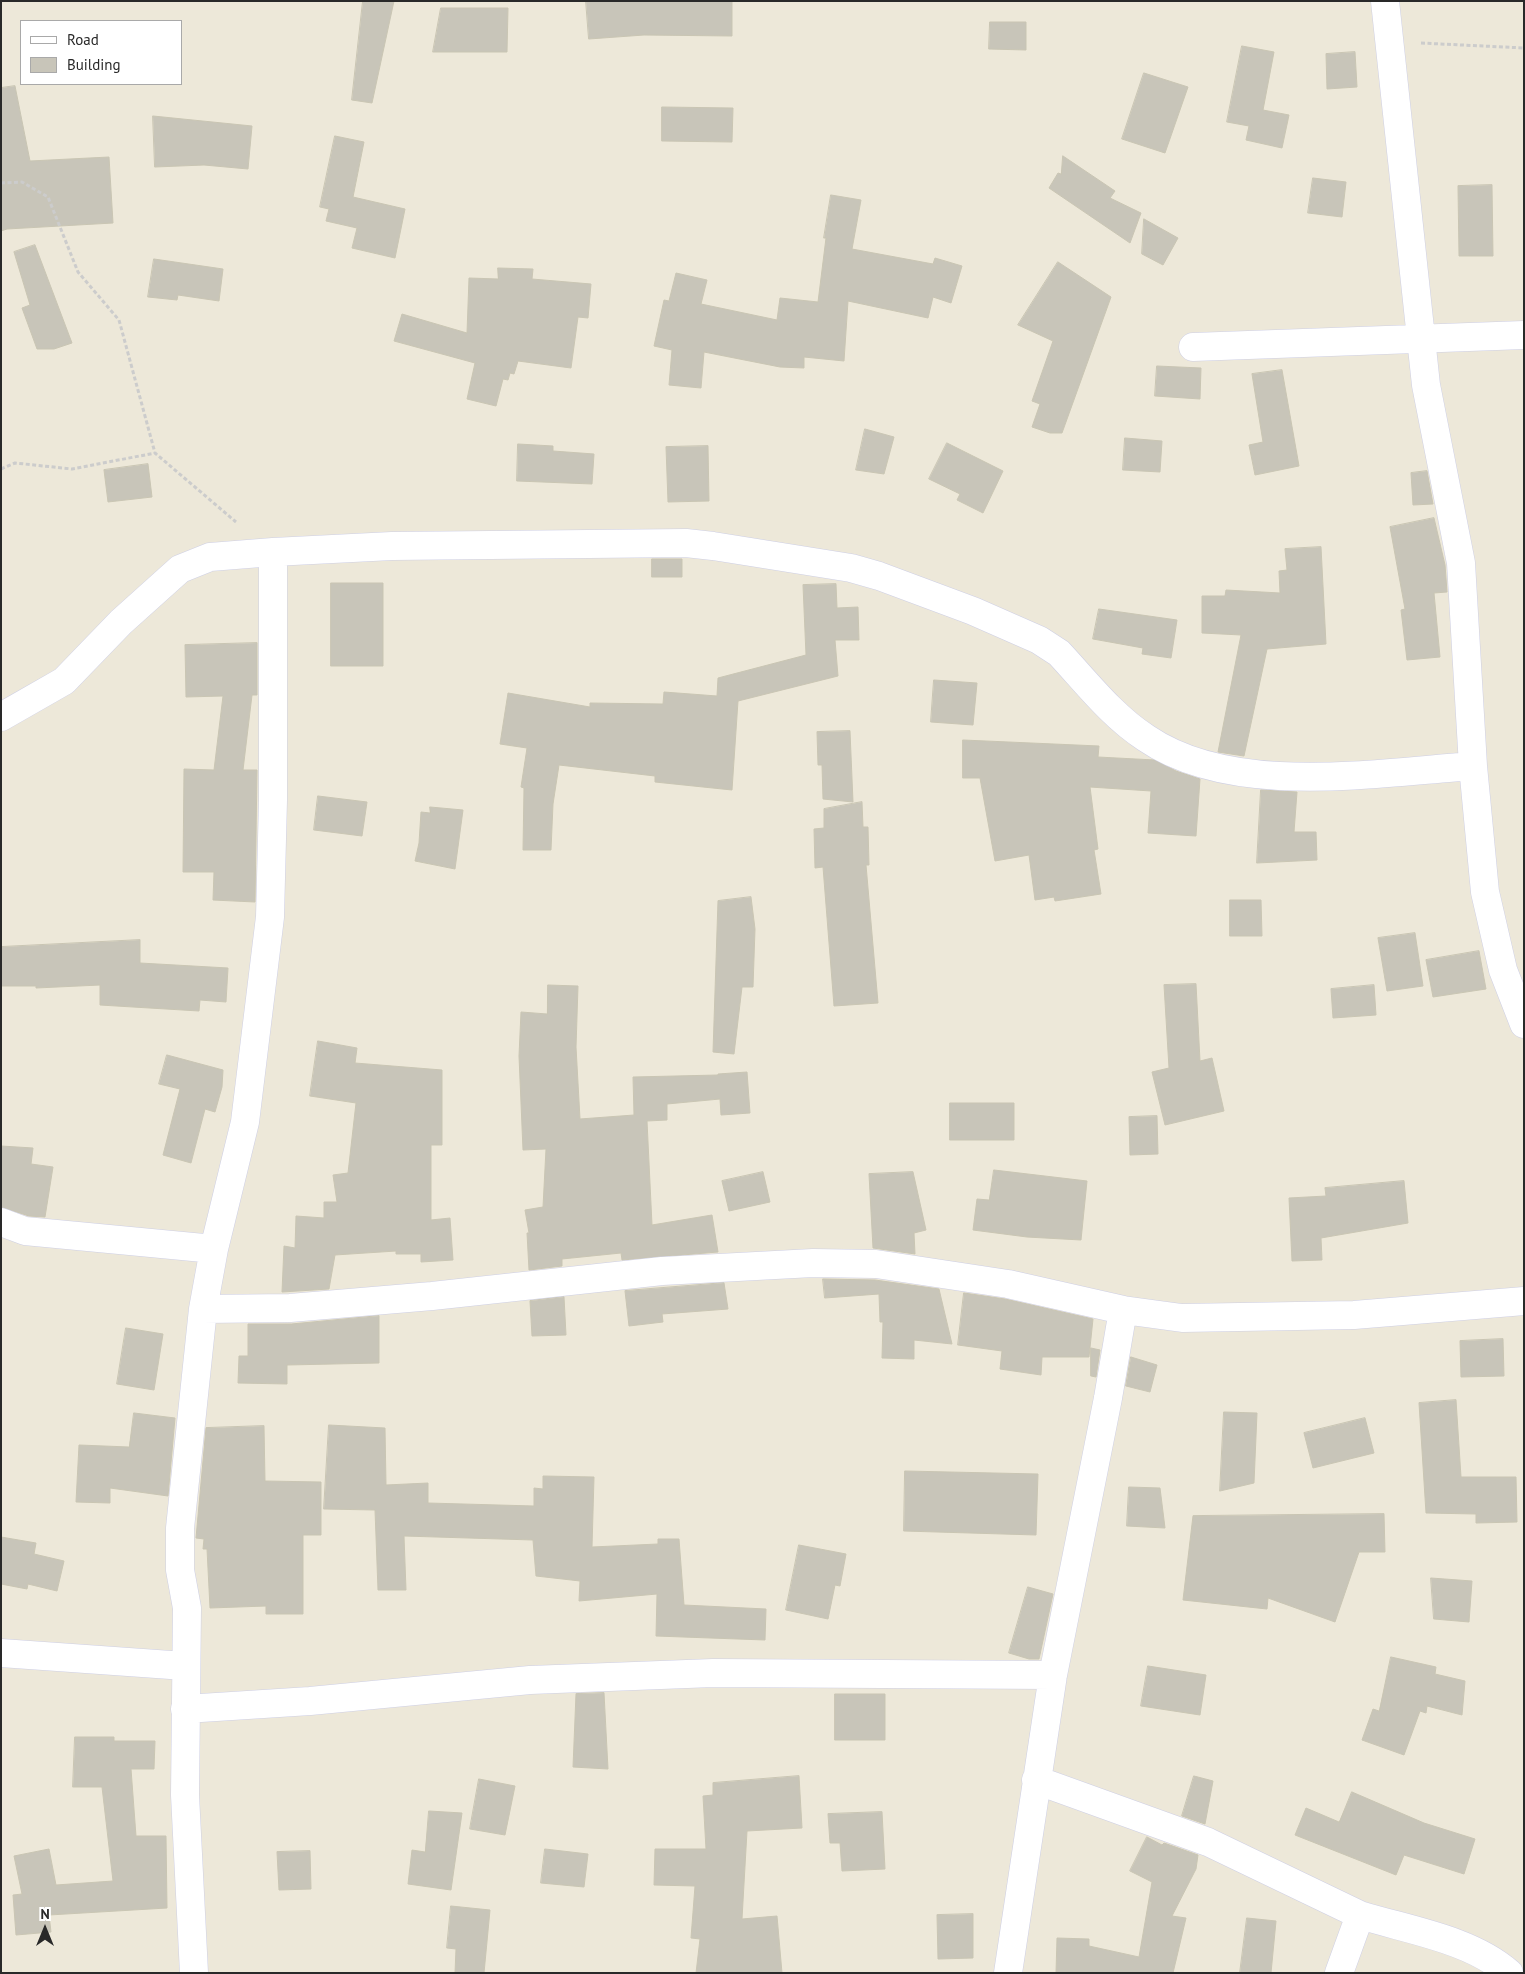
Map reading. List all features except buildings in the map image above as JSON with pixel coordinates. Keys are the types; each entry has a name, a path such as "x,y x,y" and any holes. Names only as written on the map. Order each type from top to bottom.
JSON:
{"street":[{"path":"1385,1 1388,42 1404,169 1420,339 1432,420 1461,563 1470,686 1472,766 1485,892 1503,970 1524,1024"},
{"path":"1193,347 1524,335"},
{"path":"1,717 64,681 121,622 180,569 210,557 392,546 686,543 852,568 915,588 1039,640 1059,653 1123,721 1146,739 1188,759 1211,767 1233,772 1289,776 1472,766"},
{"path":"194,1973 185,1795 187,1608 180,1570 180,1528 203,1308 214,1249 245,1122 270,917 273,800 273,552"},
{"path":"1,1222 25,1231 214,1249"},
{"path":"203,1308 290,1308 432,1296 662,1271 813,1263 876,1264 1008,1284 1123,1310 1182,1318 1354,1315 1524,1301"},
{"path":"1008,1973 1052,1675 1108,1398 1123,1310"},
{"path":"1,1653 185,1666"},
{"path":"185,1709 310,1701 530,1680 655,1675 713,1673 1052,1675"},
{"path":"1036,1780 1208,1842 1360,1915 1458,1944 1497,1962 1509,1973"},
{"path":"1339,1973 1360,1915"}],"path":[{"path":"1388,42 1524,48"},
{"path":"1,183 22,182 48,197 78,272 119,320 155,454 273,552"},
{"path":"1,469 15,463 72,468 155,454"}]}
